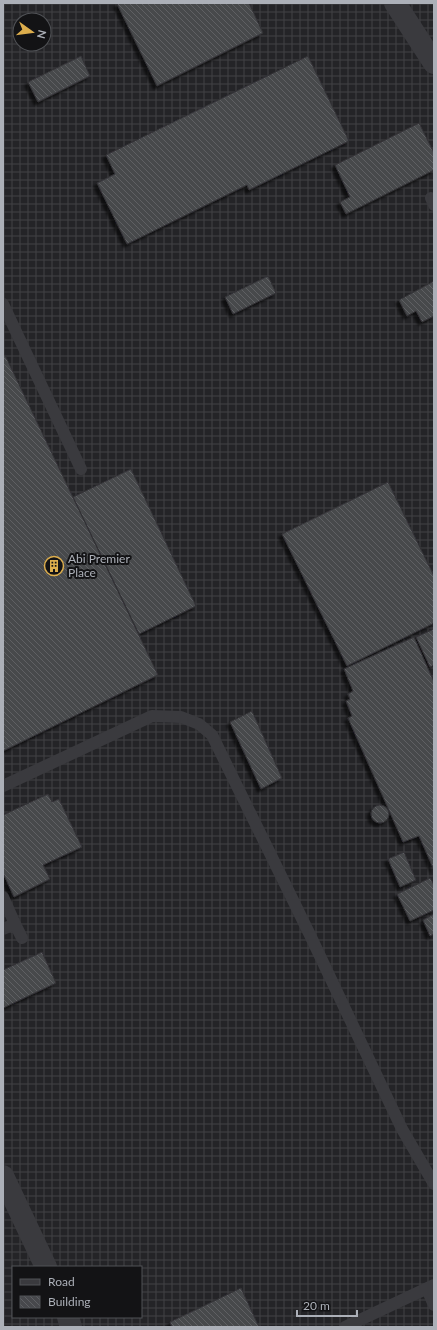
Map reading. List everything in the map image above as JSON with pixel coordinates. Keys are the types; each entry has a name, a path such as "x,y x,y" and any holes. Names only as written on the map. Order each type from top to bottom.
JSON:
{"street":[{"path":"396,3 434,63"},
{"path":"3,1176 46,1266"}],"lane":[{"path":"3,304 81,469"},
{"path":"3,786 152,716 181,717 199,724 212,735 310,935 402,1129 434,1184"},
{"path":"3,896 22,938"},
{"path":"3,929 16,924"},
{"path":"345,1327 431,1287 434,1305"}],"shaded area":[{"path":"3,3 434,3 434,1327 3,1327"}],"building":[{"path":"249,3 263,33 157,86 117,4"},
{"path":"81,56 90,76 38,102 28,82"},
{"path":"308,56 349,141 249,190 247,185 127,244 97,183 115,174 106,155"},
{"path":"419,123 434,153 434,170 346,214 340,202 350,197 335,165"},
{"path":"268,276 276,293 233,314 225,297"},
{"path":"434,281 434,316 422,322 416,311 407,316 399,300"},
{"name":"Abi Premier Place","path":"3,351 158,675 3,751"},
{"path":"131,469 196,606 139,634 73,497"},
{"path":"388,482 434,576 434,623 347,666 282,534"},
{"path":"434,629 434,665 430,667 416,637"},
{"path":"414,637 434,682 434,870 419,836 403,842 348,718 352,716 346,701 350,699 348,694 353,691 344,669"},
{"path":"252,711 282,778 261,789 230,722"},
{"path":"48,794 52,802 59,799 82,847 43,865 50,879 14,897 3,873 3,815"},
{"path":"376,805 384,805 389,810 387,821 384,823 376,823 371,818 371,810"},
{"path":"404,852 416,880 400,887 388,859"},
{"path":"430,878 434,885 434,910 410,921 397,894"},
{"path":"434,914 434,934 430,936 423,920"},
{"path":"42,952 56,983 3,1008 3,970"},
{"path":"241,1288 259,1327 172,1327 170,1322"}],"place":[{"name":"Abi Premier Place","path":"54,566"}]}
